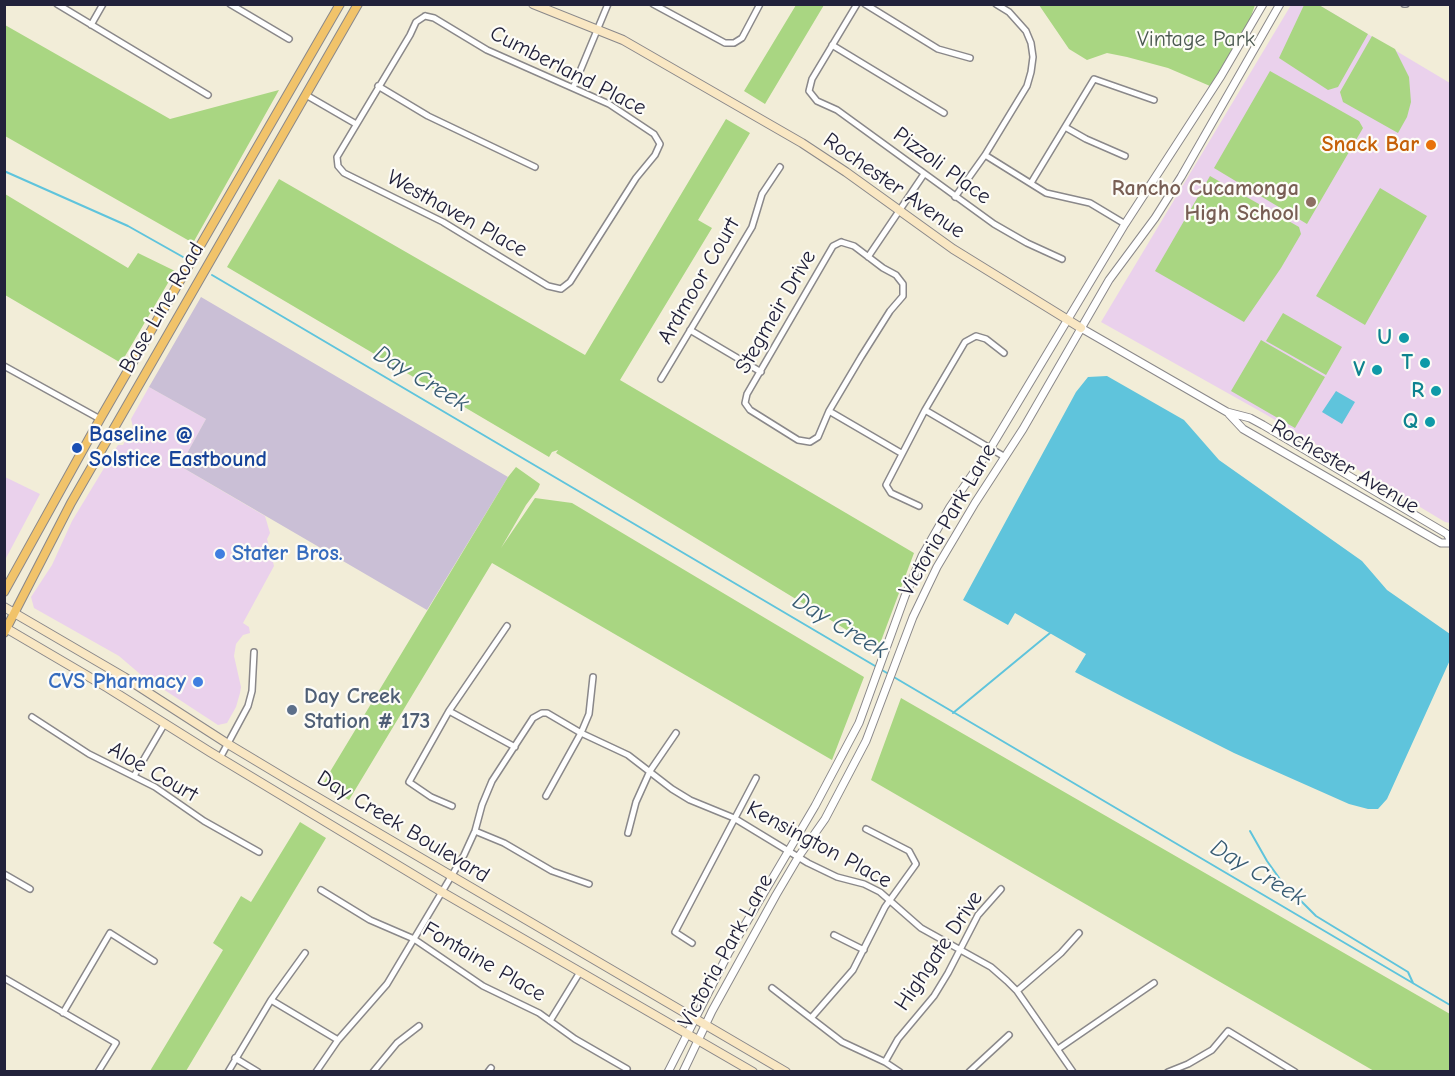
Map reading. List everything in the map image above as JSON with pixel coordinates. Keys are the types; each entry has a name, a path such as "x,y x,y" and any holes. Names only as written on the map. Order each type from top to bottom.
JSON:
{"main road":[{"name":"Base Line Road","path":"4,592 100,419 340,4"},
{"name":"Base Line Road","path":"5,630 71,503 358,4"},
{"name":"Rochester Avenue","path":"533,4 598,29 653,56 802,143 953,249 1081,328"},
{"name":"Day Creek Boulevard","path":"4,607 124,676 228,744 786,1071"},
{"name":"Day Creek Boulevard","path":"5,630 165,723 442,892 753,1071"}],"street":[{"path":"57,4 208,95"},
{"path":"91,25 103,4"},
{"path":"230,4 289,39"},
{"path":"573,88 608,4"},
{"path":"655,5 725,43 734,44 742,38 760,4"},
{"path":"857,4 832,45 944,113"},
{"path":"865,4 938,49 970,58"},
{"path":"955,197 985,155 1027,86 1031,72 1033,57 1031,43 1018,21 996,4"},
{"name":"Victoria Park Lane","path":"668,1071 729,952 789,850 859,723 922,556 950,507 990,449 1125,224 1221,76 1263,4"},
{"name":"Victoria Park Lane","path":"683,1071 705,1024 799,856 825,819 856,760 877,717 914,616 929,583 969,513 1029,420 1109,280 1155,218 1181,177 1280,4"},
{"name":"Cumberland Place","path":"378,86 416,22 425,16 434,18 487,50 609,104 654,134 660,144 655,155 636,178 570,282 561,289"},
{"name":"Pizzoli Place","path":"832,45 812,79 809,91 818,101 837,110 994,224 1027,243 1062,258"},
{"path":"1030,183 1094,79 1154,100"},
{"path":"306,95 356,124 378,86 428,116 535,167"},
{"name":"Westhaven Place","path":"356,124 337,157 338,166 344,173 443,222 548,286 561,289"},
{"path":"1065,127 1086,140 1125,156"},
{"path":"985,155 1046,193 1090,203 1125,224"},
{"name":"Ardmoor Court","path":"661,379 752,226 762,194 780,167"},
{"path":"901,453 830,411 885,320 903,296 903,284 896,275 868,257 924,174"},
{"name":"Stegmeir Drive","path":"830,411 818,437 810,442 798,440 755,414 745,403 747,393 762,372 833,246 841,243 854,246 868,257"},
{"name":"Rochester Avenue","path":"1081,328 1227,412 1250,418 1447,534 1450,541 1442,543 1243,429 1227,412"},
{"path":"690,330 762,372"},
{"path":"919,506 891,493 886,485 901,453 965,342 976,336 986,339 1004,353"},
{"path":"4,366 100,419"},
{"path":"925,410 1005,457"},
{"path":"453,806 431,797 409,782 449,711 507,626"},
{"path":"220,758 245,713 251,697 255,652"},
{"path":"546,796 589,714 592,677"},
{"path":"316,1071 338,1040 387,984 465,855 492,781 515,747 449,711"},
{"name":"Kensington Place","path":"515,747 533,718 542,713 553,716 581,733 628,755 690,800 734,818 837,877 872,888 890,900 921,928 991,967 1017,991 1073,1071"},
{"name":"Aloe Court","path":"33,717 89,754 155,787 216,828 259,852"},
{"path":"134,776 165,723"},
{"path":"628,833 636,802 650,771 676,733"},
{"path":"692,943 675,932 756,778"},
{"path":"812,1017 853,970 890,900 914,870 916,864 909,850 866,830"},
{"path":"475,831 504,843 552,872 589,884"},
{"path":"4,874 30,889"},
{"name":"Highgate Drive","path":"885,1062 898,1039 934,996 978,915 1001,889"},
{"name":"Fontaine Place","path":"321,890 370,920 414,939 483,986 524,1005 575,1039 627,1069"},
{"path":"63,1013 110,933 154,961"},
{"path":"1017,991 1061,953 1079,933"},
{"path":"834,935 864,950"},
{"path":"228,1071 271,1000 305,952"},
{"path":"550,1021 580,972"},
{"path":"4,978 116,1042 98,1071"},
{"path":"1058,1049 1154,983"},
{"path":"772,988 842,1042 900,1071"},
{"path":"271,1000 338,1040"},
{"path":"373,1071 397,1043 419,1026"},
{"path":"1168,1071 1188,1064 1212,1050 1228,1031 1295,1071"},
{"path":"969,1071 1009,1035"},
{"path":"235,1058 258,1071"}],"shaded area":[{"name":"Rancho Cucamonga High School","path":"1291,5 1319,5 1450,83 1450,523 1265,414 1101,322"},
{"path":"201,297 508,477 427,610 180,466 206,419 149,387"},
{"path":"149,387 206,419 180,466 265,516 270,533 267,539 274,566 243,623 249,627 250,633 243,635 236,644 234,656 241,687 240,693 236,707 227,723 218,725 140,674 119,656 34,608 31,597 52,565 72,521 118,445 123,445 133,427 131,419"},
{"path":"5,477 40,494 5,560"}],"green space":[{"path":"796,5 824,5 765,104 744,91"},
{"name":"Vintage Park","path":"1039,5 1255,5 1248,25 1210,86 1168,68 1127,57 1107,53 1087,60 1069,49"},
{"path":"1304,5 1319,5 1368,34 1338,87 1328,90 1279,58"},
{"path":"5,25 170,119 279,90 193,243 5,136"},
{"path":"1372,36 1395,49 1409,77 1411,102 1407,117 1398,133 1343,102 1340,92"},
{"path":"1270,71 1359,121 1363,128 1307,224 1214,168"},
{"path":"726,119 750,133 698,220 712,228 620,380 914,553 878,649 556,453 558,450 552,452 549,457 227,267 279,179 585,355"},
{"path":"1210,176 1299,227 1301,234 1244,322 1155,271"},
{"path":"1380,188 1427,216 1365,325 1316,296"},
{"path":"5,194 128,268 138,253 175,271 121,363 5,295"},
{"path":"1283,313 1342,347 1326,375 1266,341"},
{"path":"1261,340 1325,377 1295,428 1231,391"},
{"path":"516,467 540,484 501,548 535,498 572,503 864,677 832,760 492,563 349,800 322,785"},
{"path":"901,698 1450,1014 1450,1071 1374,1071 871,780"},
{"path":"300,822 326,838 186,1071 150,1071 223,950 213,943 241,896 251,902"}],"water":[{"path":"1107,376 1184,420 1219,460 1362,561 1387,590 1450,634 1450,660 1387,799 1378,809 1349,804 1234,753 1075,672 1086,654 1015,613 1008,625 963,600 1076,392 1088,377"},
{"path":"1336,391 1355,402 1342,424 1322,412"}],"waterway":[{"name":"Day Creek","path":"4,171 128,226 183,257"},
{"name":"Day Creek","path":"212,275 1450,1005"},
{"path":"953,713 1050,633"},
{"path":"1250,831 1282,882 1316,916 1408,972 1413,983"}],"place":[{"name":"Snack Bar","path":"1431,145"},
{"name":"Rancho Cucamonga High School","path":"1311,202"},
{"name":"U","path":"1404,338"},
{"name":"T","path":"1425,363"},
{"name":"V","path":"1377,370"},
{"name":"R","path":"1436,391"},
{"name":"Q","path":"1430,422"},
{"name":"Baseline @ Solstice Eastbound","path":"77,448"},
{"name":"Stater Bros.","path":"220,554"},
{"name":"CVS Pharmacy","path":"198,682"},
{"name":"Day Creek Station # 173","path":"292,710"}]}
